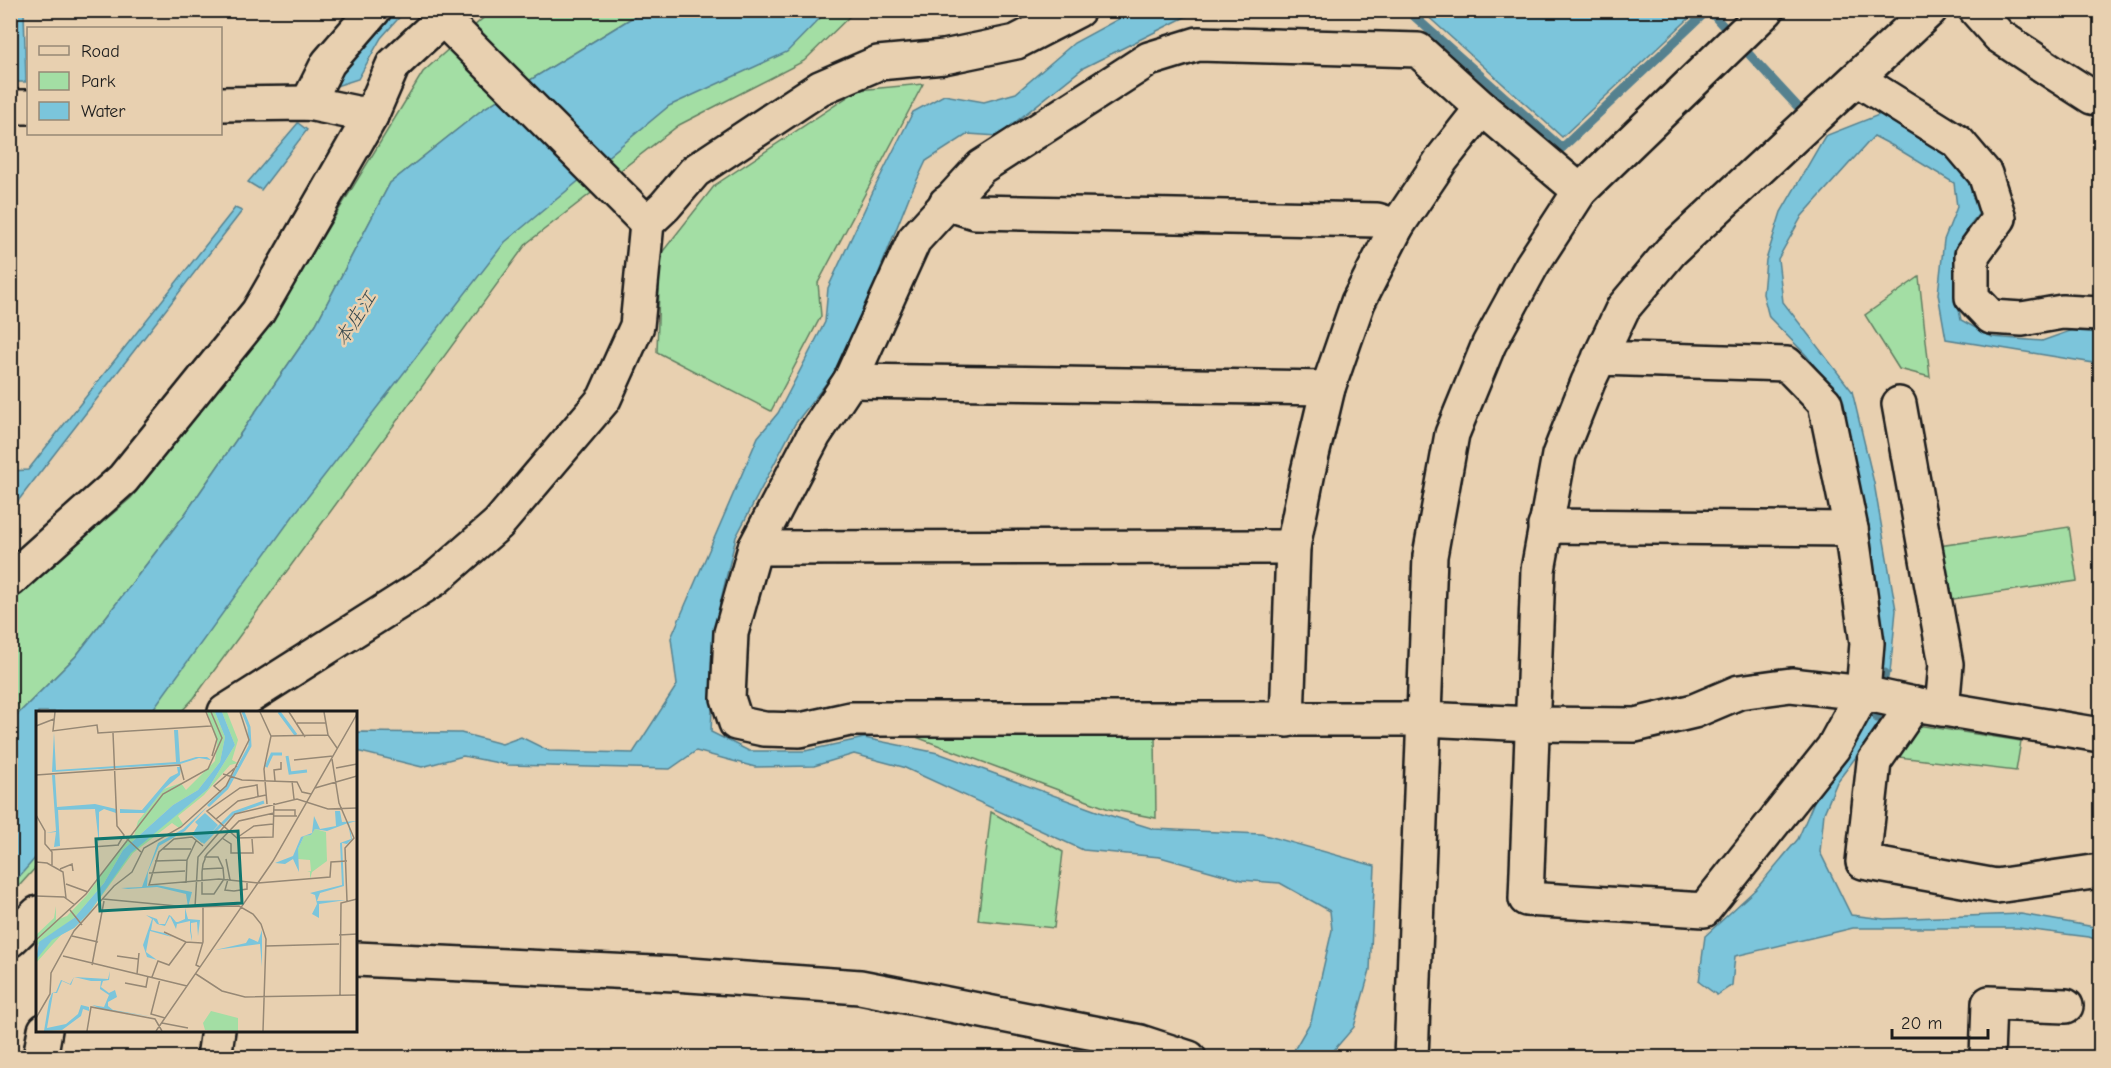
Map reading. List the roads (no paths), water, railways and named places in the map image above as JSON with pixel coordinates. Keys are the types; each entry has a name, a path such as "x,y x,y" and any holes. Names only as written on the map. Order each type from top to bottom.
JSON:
{"street":[{"path":"308,103 328,63 374,10"},
{"path":"637,213 665,206 695,171 820,88 878,63 944,57 1016,42 1078,10"},
{"path":"1411,1058 1430,556 1452,434 1489,344 1532,266 1580,191 1767,10"},
{"path":"1899,404 1946,664 1833,748 1704,910 1526,899 1538,570 1558,455 1599,358 1623,308 1671,250 1930,10"},
{"path":"1976,10 1999,36 2098,95"},
{"path":"10,580 123,479 258,312 371,116 393,65 447,14 466,41 637,213 637,326 604,399 498,524 435,579 227,711"},
{"path":"1580,191 1418,50 1198,44 1149,59 981,167 914,240 850,381 814,435 755,548 731,633 728,698 736,723 764,729 800,730 850,719 1423,719 1532,724 1635,725 1694,711 1739,692 1791,685 1897,700 2100,735"},
{"path":"1857,79 1958,142 1985,174 1999,218 1972,255 1972,297 1991,316 2022,319 2062,312 2100,314"},
{"path":"222,104 308,103 371,116"},
{"path":"10,107 27,107"},
{"path":"1287,720 1293,548 1328,388 1358,302 1397,226 1442,159 1482,108"},
{"path":"946,203 975,212 1377,220 1397,226"},
{"path":"1599,358 1787,364 1825,403 1851,529 1867,643 1897,700 1874,762 1863,862 1996,886 2100,871"},
{"path":"850,381 1328,388"},
{"path":"1545,526 1851,529"},
{"path":"755,548 1293,548"},
{"path":"10,940 36,915"},
{"path":"357,959 675,974 860,987 1140,1042 1189,1058"},
{"path":"1987,1058 1989,1003 2066,1006"},
{"path":"40,1058 45,1032"},
{"path":"214,1058 218,1032"}],"water":[{"path":"1425,10 1697,11 1562,137 1423,12"},
{"path":"10,11 24,11 26,82 11,82"},
{"path":"394,11 405,11 381,38 358,79 336,86 333,79"},
{"name":"本庄江","path":"643,11 827,11 787,52 669,106 505,242 293,516 152,711 36,711 36,857 11,886 11,721 76,656 185,514 316,324 390,183 483,109"},
{"path":"1133,11 1197,11 1083,68 998,136 968,134 926,161 909,197 844,360 795,424 736,537 716,620 711,732 749,751 805,751 864,738 938,753 1102,813 1154,829 1261,834 1375,866 1370,970 1354,1027 1328,1057 1290,1057 1311,1021 1332,930 1330,911 1280,883 1242,880 1160,857 1083,850 903,767 854,754 814,766 755,767 696,751 670,769 509,765 463,756 422,767 357,751 357,732 461,733 502,744 521,737 549,751 633,753 677,685 671,638 758,437 778,413 825,322 828,288 913,112 944,95 984,102 1016,93 1074,43"},
{"path":"1881,114 1950,153 1974,180 1982,211 1965,234 1957,262 1957,292 1961,320 1992,337 2042,341 2081,327 2100,327 2100,364 1946,339 1938,294 1944,240 1957,207 1954,183 1874,136 1802,216 1778,259 1783,302 1852,391 1874,483 1896,610 1890,673 1880,674 1877,585 1861,491 1841,399 1806,355 1769,317 1763,294 1766,260 1781,212 1825,136"},
{"path":"298,123 307,130 261,190 248,182"},
{"path":"235,208 242,211 11,510 11,500 15,494 11,483 11,471 28,470"},
{"path":"1870,715 1884,720 1837,782 1824,813 1820,852 1851,915 1884,919 2021,914 2100,928 2100,941 2089,937 2018,928 1853,928 1735,956 1732,985 1717,995 1699,982 1705,936 1757,888 1798,839 1816,797"}],"waterway":[{"path":"1407,10 1562,148 1708,10"},
{"path":"1709,10 1725,28"},
{"path":"1747,52 1798,107"},
{"path":"1877,718 1885,673"}]}
